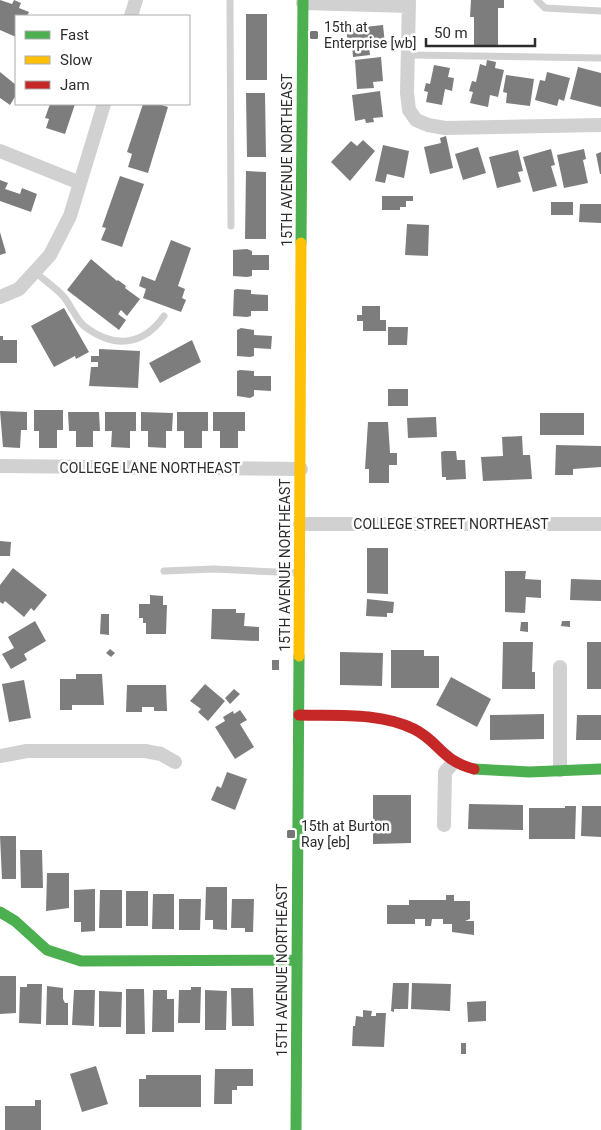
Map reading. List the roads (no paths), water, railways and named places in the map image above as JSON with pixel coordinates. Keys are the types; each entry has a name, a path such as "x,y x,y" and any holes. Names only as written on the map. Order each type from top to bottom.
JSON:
{"street":[{"path":"131,15 136,0"},
{"path":"303,2 409,3 407,93 409,110 416,120 428,125 445,128 601,124"},
{"name":"15TH AVENUE NORTHEAST","path":"296,1130 303,2"},
{"path":"0,297 19,289 50,255 70,216 104,105"},
{"path":"0,151 80,183"},
{"name":"COLLEGE LANE NORTHEAST","path":"0,466 301,469"},
{"name":"COLLEGE STREET NORTHEAST","path":"300,524 601,524"},
{"path":"560,667 560,770"},
{"path":"300,715 392,719 417,731 441,754 459,765 488,771 601,769"},
{"path":"0,756 27,751 145,751 161,754 175,762"},
{"path":"444,825 445,772 454,762"},
{"path":"0,912 15,921 47,950 81,961 296,960"}],"lane":[{"path":"230,0 231,226"},
{"path":"537,0 544,8 601,11"},
{"path":"409,55 601,58"},
{"path":"35,272 63,296 84,325 110,340 130,341 154,331 164,316"},
{"path":"164,571 224,569 283,571 300,574"}],"place":[{"name":"15th at Enterprise [wb]","path":"314,35"},
{"name":"15th at Burton Ray [eb]","path":"291,834"}]}
